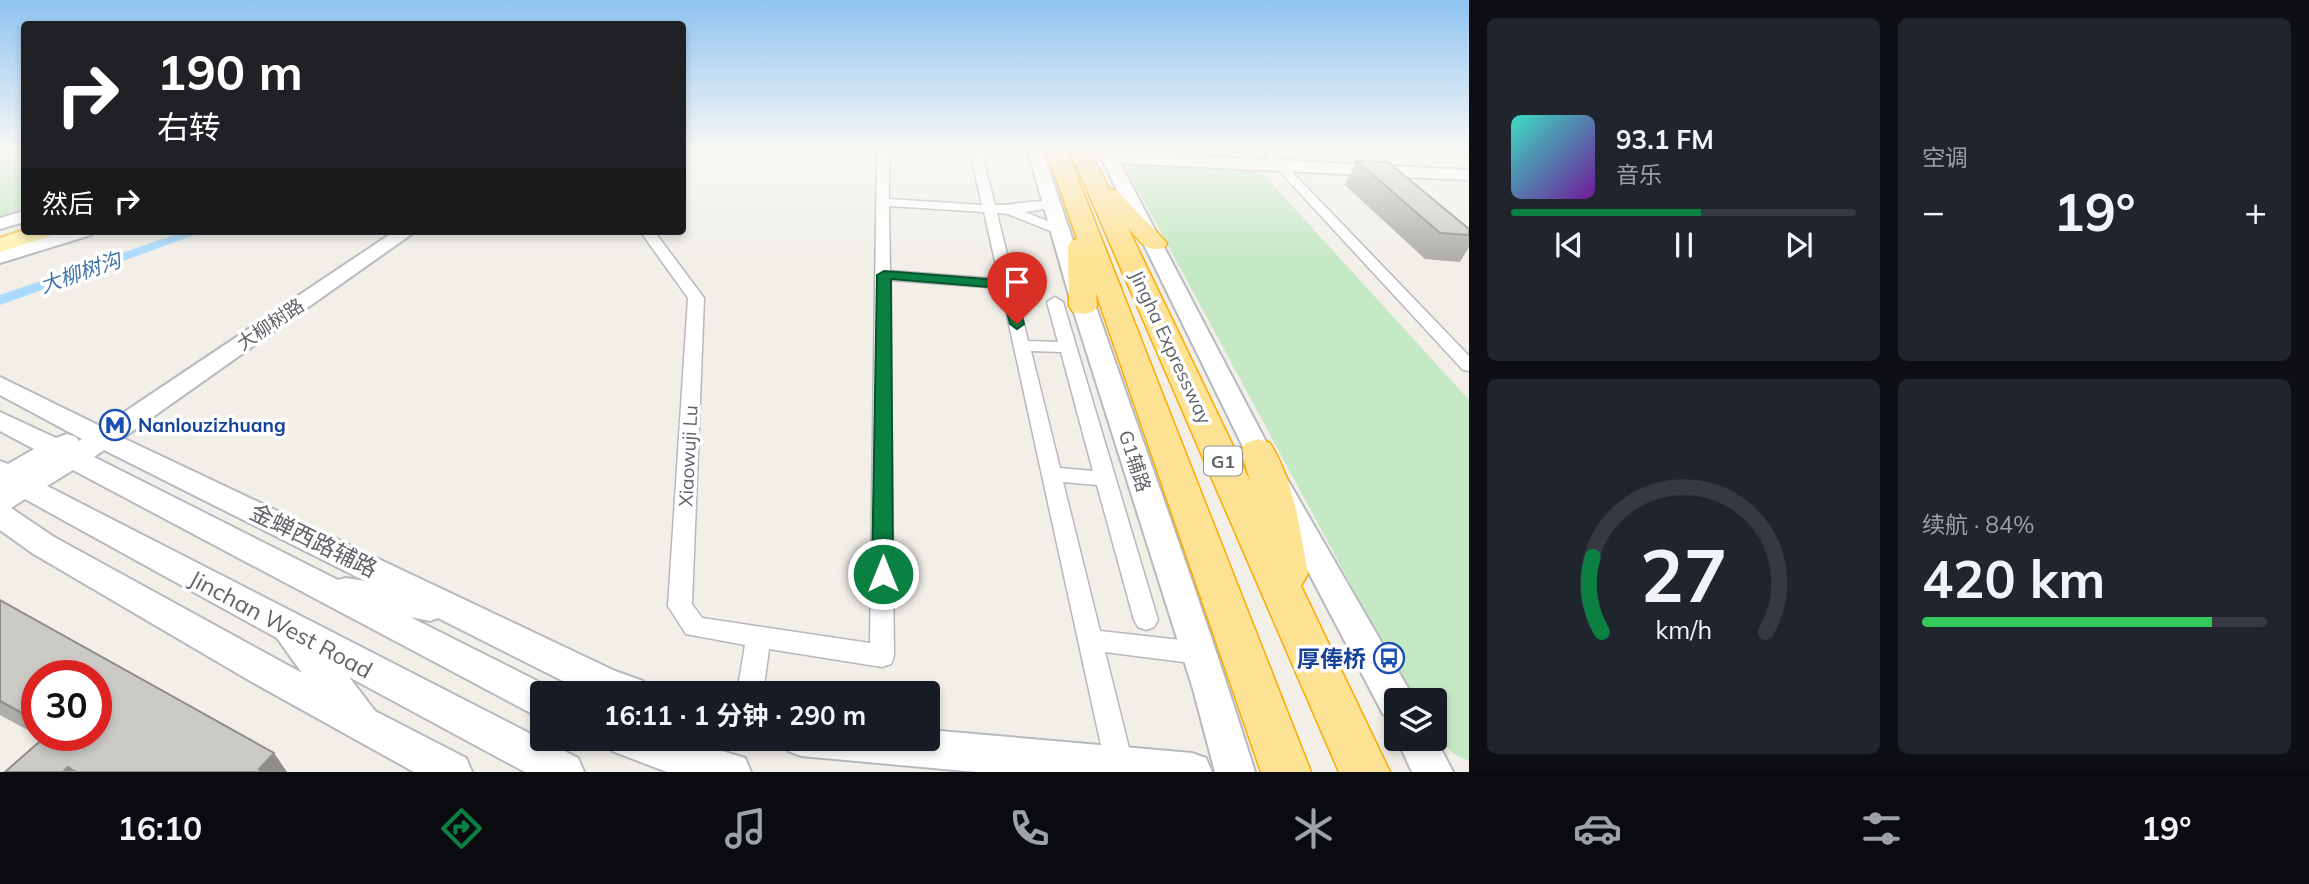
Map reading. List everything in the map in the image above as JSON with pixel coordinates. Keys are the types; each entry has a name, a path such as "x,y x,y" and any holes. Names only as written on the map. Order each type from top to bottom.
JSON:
{"highway":[{"name":"Jingha Expressway","path":"1061,187 1064,216 1286,772"},
{"name":"Jingha Expressway","path":"1109,187 1365,772"},
{"path":"1064,216 1069,304"},
{"path":"1258,451 1276,504 1285,565 1319,668"}],"main road":[{"path":"0,234 21,228"},
{"path":"0,245 32,235"}],"street":[{"path":"883,187 884,275 1007,284"},
{"path":"990,187 999,209 1007,284 1120,770"},
{"path":"1051,187 1064,216"},
{"path":"1116,187 1155,243 1258,451 1388,688"},
{"path":"1300,187 1469,366"},
{"path":"883,202 1064,216"},
{"path":"999,209 1064,216"},
{"path":"0,224 21,217"},
{"path":"0,257 71,235"},
{"name":"大柳树路","path":"6,483 132,417 401,235"},
{"name":"Xiaowuji Lu","path":"650,235 696,298 680,606 695,627 882,656 884,275"},
{"path":"1069,304 1068,348 1146,620"},
{"name":"G1辅路","path":"1069,304 1199,653 1224,766"},
{"path":"1021,345 1068,348"},
{"name":"金蝉西路辅路","path":"0,385 599,681"},
{"path":"0,420 530,696"},
{"path":"1052,474 1105,479"},
{"name":"Jinchan West Road","path":"6,483 564,772"},
{"path":"0,514 43,545 452,772"},
{"path":"321,586 462,613"},
{"path":"286,626 366,726"},
{"path":"752,681 760,637"},
{"path":"1090,640 1199,653"},
{"path":"661,751 700,765 732,772"},
{"path":"931,751 1120,770 1192,772"},
{"path":"1422,751 1433,772"}],"green space":[{"path":"0,187 21,187 21,209 0,216"},
{"path":"1137,187 1275,187 1469,400 1469,761 1454,754 1447,747 1447,688 1407,688"}],"building":[{"path":"1387,187 1418,187 1469,229 1469,235 1440,233"},
{"path":"0,600 107,660 21,660 21,712 0,701"},
{"path":"112,663 274,753 259,769 264,772 76,772 68,767 63,772 5,772 29,751 112,751"}],"waterway":[{"name":"大柳树沟","path":"0,300 187,235"}],"place":[{"name":"Nanlouzizhuang","path":"115,425"},
{"name":"厚俸桥","path":"1389,658"}],"route":[{"path":"883,574 884,275 1007,284 1017,324"}]}
